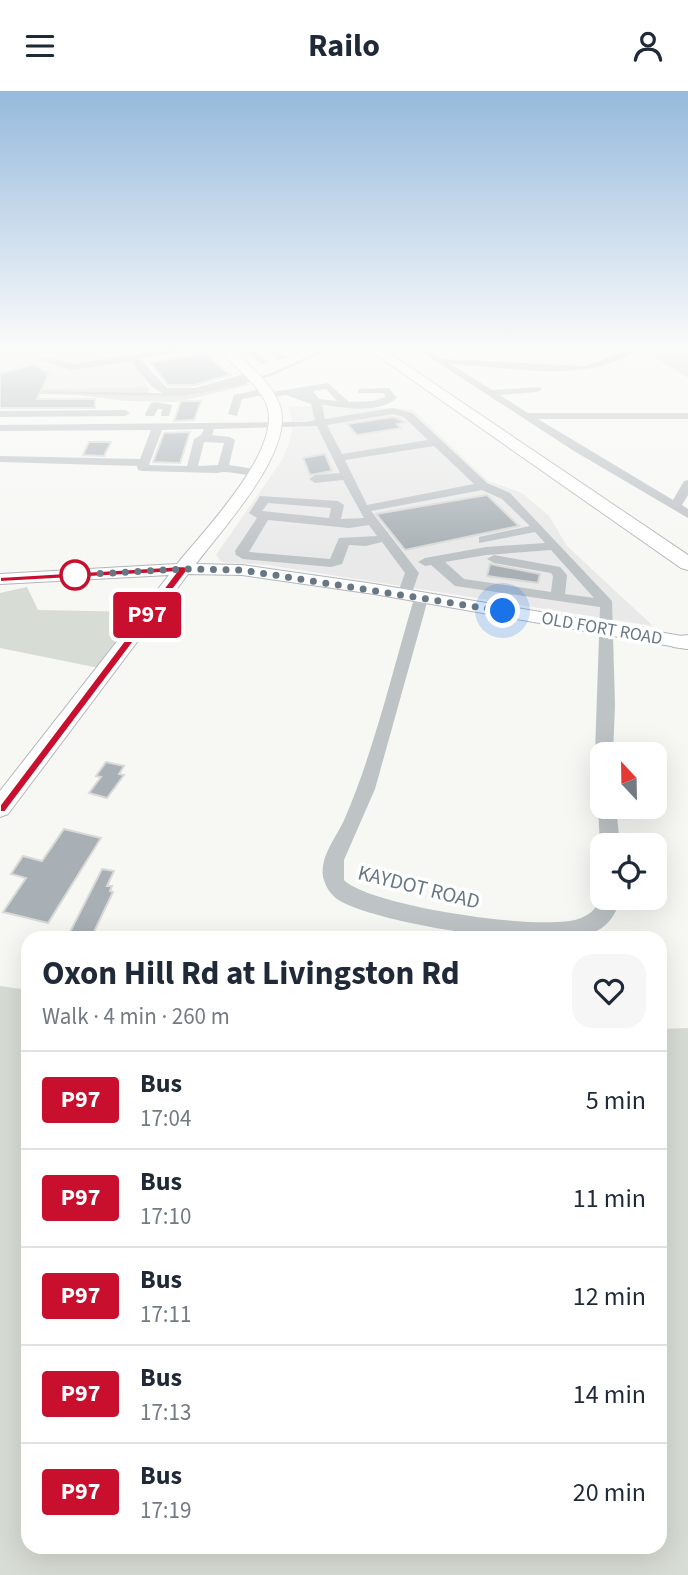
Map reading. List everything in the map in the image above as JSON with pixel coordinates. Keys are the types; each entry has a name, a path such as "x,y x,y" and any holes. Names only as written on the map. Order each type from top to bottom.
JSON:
{"highway":[{"path":"475,418 688,564"},
{"path":"502,418 585,473"}],"main road":[{"path":"0,808 256,472 271,449 276,418"},
{"name":"OLD FORT ROAD","path":"0,579 183,569 242,570 686,643"}],"street":[{"path":"15,428 20,418"},
{"path":"100,426 102,418"},
{"path":"228,418 276,425 356,418"},
{"path":"320,418 340,449 348,476 363,509 412,573 413,597"},
{"path":"409,418 483,486 506,496 607,604 605,742"},
{"path":"530,418 681,501 688,515"},
{"path":"0,428 210,426 232,420"},
{"path":"0,440 119,438 123,426"},
{"path":"158,426 142,468 217,470 223,467 256,472"},
{"path":"206,439 210,426"},
{"path":"406,434 424,431"},
{"path":"192,469 199,439 230,439 223,467"},
{"path":"340,449 436,442"},
{"path":"0,459 114,456 144,463"},
{"path":"315,479 348,476"},
{"path":"681,501 688,484"},
{"path":"363,509 483,486"},
{"path":"334,523 340,508 335,504 268,498 264,499 255,513 334,523 371,521"},
{"path":"264,516 242,551 243,555 331,563 337,561 349,524"},
{"path":"408,566 537,528"},
{"path":"344,541 366,542 384,538"},
{"path":"485,545 555,546"},
{"path":"485,545 490,557 497,560 555,570 559,575 557,597"},
{"path":"434,560 460,583 607,604"},
{"name":"KAYDOT ROAD","path":"413,597 356,817 333,863 332,875 337,888 349,896 373,904 513,931"},
{"name":"KAYDOT ROAD","path":"562,931 603,917 606,910"}],"shaded area":[{"path":"291,418 422,418 488,481 522,493 549,516 567,546 653,626 268,565 222,562 216,555 282,460 293,427"},
{"path":"27,587 38,610 143,612 99,668 0,648 0,593"},
{"path":"0,986 21,989 21,1554 667,1554 667,1029 688,1028 688,1575 0,1575"}],"building":[{"path":"175,418 195,418 194,420 174,421"},
{"path":"385,418 406,422 397,424 401,428 357,435 347,424"},
{"path":"190,432 180,463 153,462 164,433"},
{"path":"89,442 111,442 104,456 83,455"},
{"path":"325,454 332,471 310,475 303,458"},
{"path":"487,495 519,526 405,550 376,514"},
{"path":"490,564 540,574 538,583 487,576"},
{"path":"106,762 124,766 119,774 124,775 107,798 89,793 101,777 96,776"},
{"path":"64,829 101,838 48,923 3,912 26,878 11,874 23,856 42,861"},
{"path":"102,869 114,871 107,886 112,886 110,891 113,892 94,931 71,931"}],"bus line":[{"name":"P97","path":"0,579 183,569 0,808"}],"route":[{"path":"75,575 208,568 242,570 503,611"}]}
